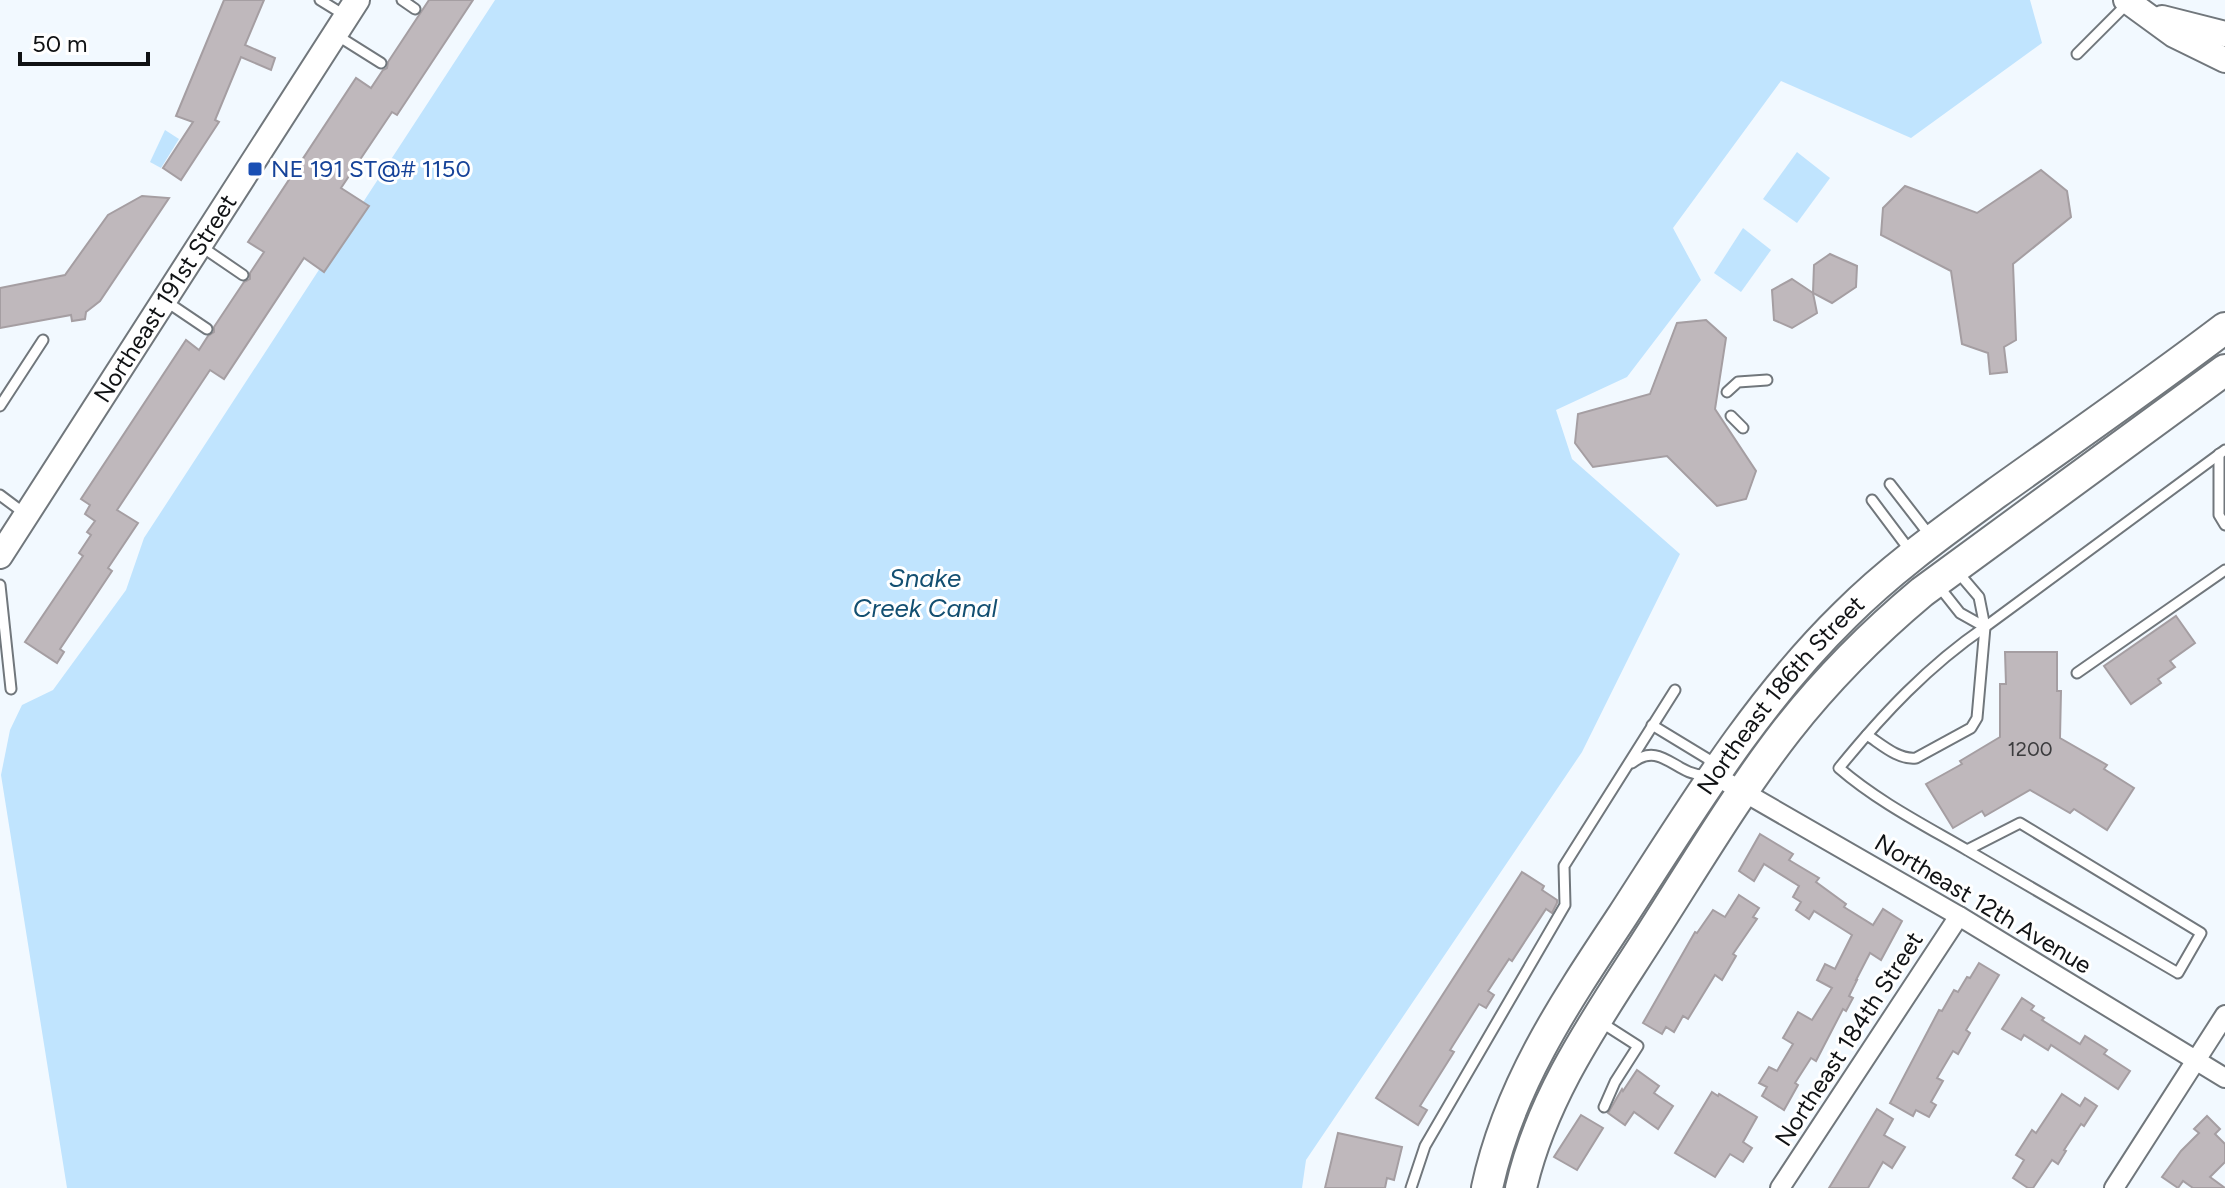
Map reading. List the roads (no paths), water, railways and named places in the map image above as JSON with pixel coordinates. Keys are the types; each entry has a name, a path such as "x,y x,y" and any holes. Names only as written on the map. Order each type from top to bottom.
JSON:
{"main road":[{"name":"Northeast 186th Street","path":"1487,1188 1513,1101 1542,1042 1714,775 1755,717 1808,652 1865,596 1923,548 2225,328"},
{"name":"Northeast 186th Street","path":"1521,1188 1556,1089 1596,1019 1744,791 1786,731 1831,678 1884,625 1945,574 2225,370"},
{"path":"1923,548 1945,574"}],"street":[{"path":"2134,5 2225,34"},
{"path":"2134,5 2174,35 2225,60"},
{"name":"Northeast 191st Street","path":"0,556 346,17"},
{"name":"Northeast 12th Avenue","path":"1714,775 1959,916 2225,1078"},
{"name":"Northeast 184th Street","path":"1780,1188 1959,916"},
{"path":"2114,1188 2225,1015"}],"lane":[{"path":"320,0 346,17 381,63"},
{"path":"402,0 415,9"},
{"path":"2077,54 2134,5"},
{"path":"199,245 243,275"},
{"path":"164,300 207,329"},
{"path":"0,406 43,340"},
{"path":"1727,392 1738,382 1767,380"},
{"path":"1731,416 1743,428"},
{"path":"2222,452 2219,515 2225,525"},
{"path":"1967,850 2020,823 2201,933 2178,973 1967,850 1855,782 1839,768 1880,718 1952,649 1985,631 2222,452"},
{"path":"1890,484 1922,524 1923,548"},
{"path":"0,495 27,515"},
{"path":"1872,500 1923,548"},
{"path":"2077,673 2225,570"},
{"path":"1945,574 1960,613 1985,631"},
{"path":"1867,735 1908,759 1916,758 1971,728 1977,718 1985,631 1979,597 1945,574"},
{"path":"0,585 11,689"},
{"path":"1411,1188 1425,1146 1565,905 1564,866 1675,690"},
{"path":"1623,770 1641,756 1655,754 1695,775 1714,775 1708,759 1652,725"},
{"path":"1596,1019 1638,1046 1615,1082 1604,1107"}],"water":[{"name":"Snake Creek Canal","path":"495,0 2030,0 2042,43 1911,138 1781,81 1673,228 1701,280 1627,377 1556,410 1572,459 1680,554 1582,752 1306,1160 1302,1188 67,1188 1,775 10,730 22,705 53,690 126,590 144,538"},
{"path":"165,130 179,139 161,168 150,162"},
{"path":"1797,152 1830,178 1797,223 1763,199"},
{"path":"1743,228 1771,250 1741,292 1714,273"}],"place":[{"name":"NE 191 ST@# 1150","path":"255,169"}]}
